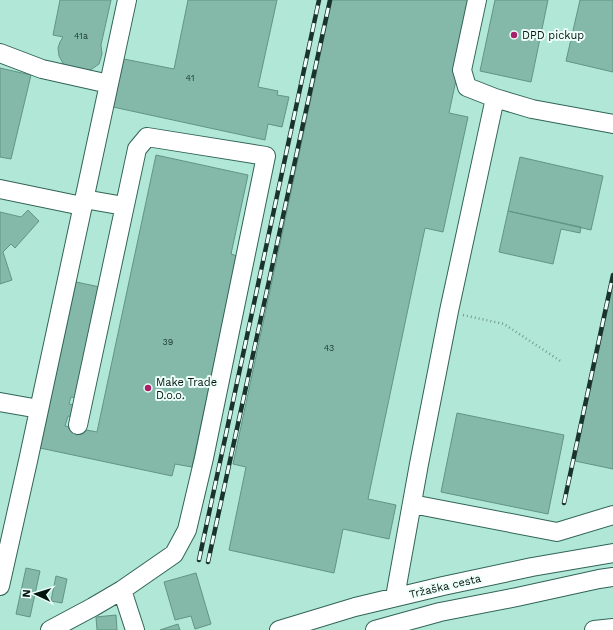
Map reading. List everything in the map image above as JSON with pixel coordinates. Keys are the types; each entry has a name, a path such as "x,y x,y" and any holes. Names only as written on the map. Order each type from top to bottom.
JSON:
{"street":[{"path":"0,586 127,0"},
{"path":"477,0 462,70 467,87 495,98 532,109 613,124"},
{"path":"0,53 42,69 88,78 109,84"},
{"path":"395,597 449,312 495,98"},
{"path":"50,630 122,590 174,554 187,530 204,458 266,156 147,137 137,149 78,425"},
{"path":"0,189 83,202 124,206"},
{"path":"0,402 39,409"},
{"path":"412,504 557,532 613,515"},
{"name":"Tržaška cesta","path":"279,630 355,607 395,597 532,567 613,553"},
{"path":"375,630 440,612 613,577"},
{"path":"122,590 135,630"},
{"path":"594,630 613,628"}],"path":[{"path":"449,312 504,324 562,362"}],"building":[{"path":"60,0 111,0 101,45 102,54 99,64 92,69 83,72 64,65 59,56 58,48 63,37 53,35"},
{"path":"188,0 277,0 258,87 278,91 277,95 289,97 282,127 268,124 265,140 113,107 124,59 174,69"},
{"path":"332,0 473,0 449,113 468,117 443,232 425,228 368,499 396,505 389,539 343,529 334,573 229,550 246,467 233,464"},
{"name":"DPD pickup","path":"495,0 548,0 531,82 480,71"},
{"path":"580,0 613,0 613,72 566,61"},
{"path":"0,68 31,75 11,159 0,157"},
{"path":"156,155 248,175 231,254 237,256 192,467 175,464 172,476 40,448 76,282 100,287 76,398 71,397 69,404 75,405 72,417 68,416 65,426 97,432"},
{"path":"520,157 603,176 591,230 508,211"},
{"path":"28,210 39,221 15,248 11,244 3,252 12,280 0,284 0,212 21,217"},
{"path":"508,211 581,227 580,233 561,229 553,264 499,252"},
{"path":"613,284 613,469 575,461"},
{"path":"457,413 564,435 548,514 441,492"},
{"path":"26,568 40,571 30,617 16,614"},
{"path":"196,573 211,624 195,629 191,616 175,620 164,582"},
{"path":"56,576 67,579 62,603 51,601"},
{"path":"116,615 117,630 97,630 96,617"},
{"path":"178,624 180,630 160,630"}],"railway":[{"path":"199,560 319,0"},
{"path":"208,562 330,0"},
{"path":"564,503 613,275"}],"place":[{"name":"DPD pickup","path":"514,35"},
{"name":"Make Trade D.o.o.","path":"148,388"}]}
